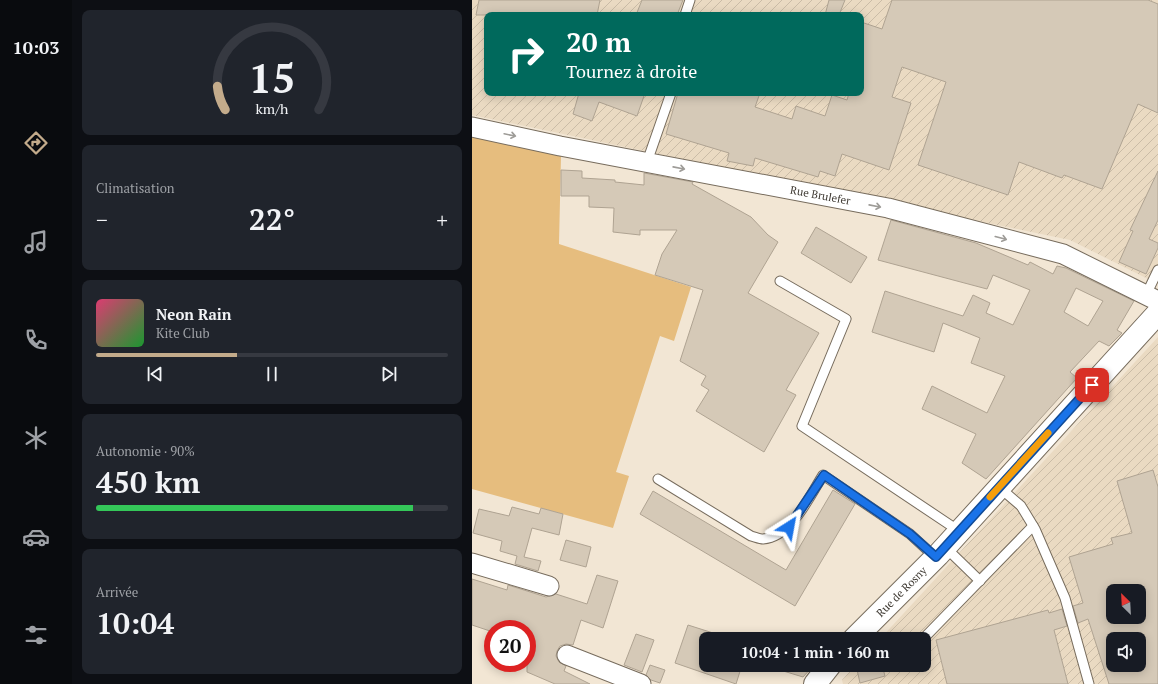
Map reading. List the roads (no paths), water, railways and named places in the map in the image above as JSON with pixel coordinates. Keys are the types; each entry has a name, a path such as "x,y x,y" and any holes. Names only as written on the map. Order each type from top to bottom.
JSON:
{"main road":[{"name":"Rue de Rosny","path":"861,632 940,552 1158,313"}],"street":[{"name":"Rue Brulefer","path":"472,127 888,208 1055,252 1152,298"},
{"path":"472,563 549,586"},
{"path":"567,655 641,684"}],"lane":[{"path":"686,12 690,0"},
{"path":"647,162 670,96"},
{"path":"1152,298 1158,270"},
{"path":"780,281 846,319 802,426 959,531"},
{"path":"658,480 751,536 763,539 779,533 789,527 824,475 910,534 940,552 980,581"},
{"path":"1000,487 1021,506 1032,526 1065,598 1090,684"},
{"path":"930,632 1032,526"}]}
